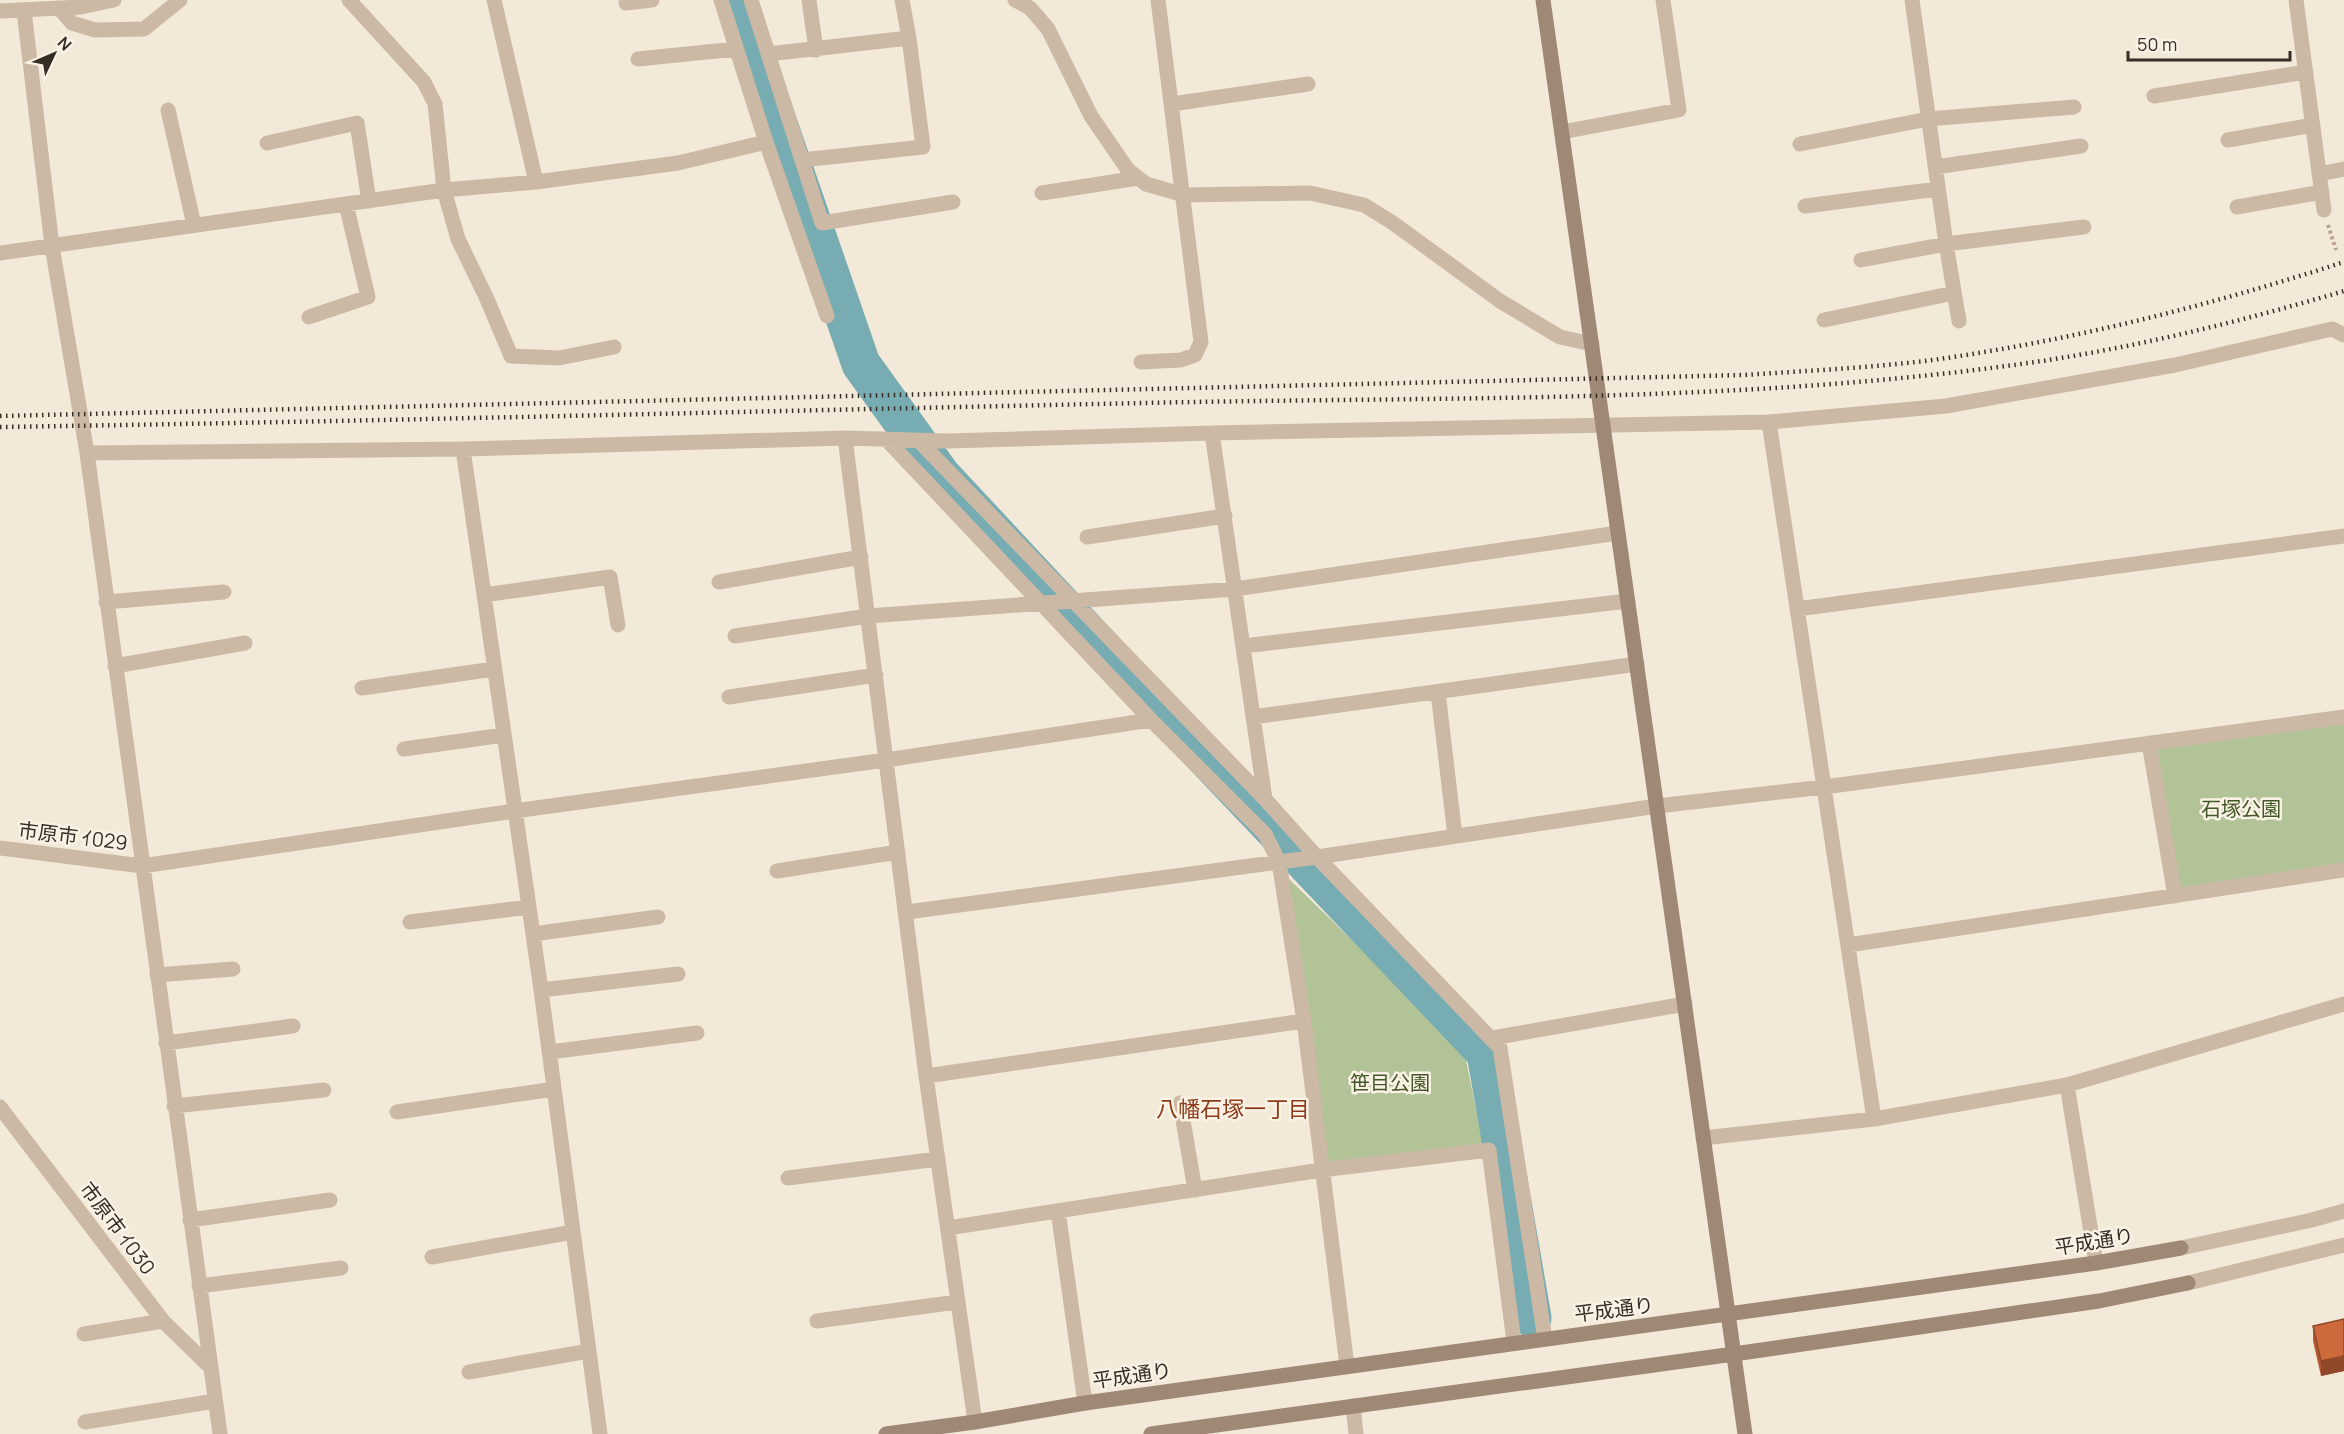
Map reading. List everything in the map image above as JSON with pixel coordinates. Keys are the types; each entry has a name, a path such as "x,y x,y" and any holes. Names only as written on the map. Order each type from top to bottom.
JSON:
{"street":[{"path":"0,11 59,8 114,0"},
{"path":"59,8 72,23 95,30 144,29 180,0"},
{"path":"349,0 424,82 435,104 444,190 458,239 488,299 511,356 559,358 614,347"},
{"path":"494,0 536,182"},
{"path":"626,3 652,0"},
{"path":"721,0 766,142 826,316"},
{"path":"751,0 822,223 953,202"},
{"path":"809,0 816,50"},
{"path":"802,160 923,147 903,0"},
{"path":"1015,0 1030,8 1048,29 1091,116 1128,170 1146,184 1184,195 1310,193 1364,205 1393,223 1500,302 1560,337 1592,344"},
{"path":"1141,362 1195,355 1201,342 1158,0"},
{"path":"1543,0 1745,1434"},
{"path":"1562,132 1679,111 1663,0"},
{"path":"1912,0 1959,321"},
{"path":"2296,0 2324,210"},
{"path":"24,11 52,246 87,453 220,1434"},
{"path":"768,54 909,38"},
{"path":"638,59 736,49"},
{"path":"2154,96 2306,72"},
{"path":"1172,104 1308,84"},
{"path":"1800,144 1928,119 2074,107"},
{"path":"168,110 194,225"},
{"path":"267,143 357,123 369,201"},
{"path":"2229,140 2313,125"},
{"path":"0,253 444,190 536,182 678,163 766,142"},
{"path":"1935,167 2081,146"},
{"path":"2319,174 2344,169"},
{"path":"1042,194 1138,178"},
{"path":"1805,206 1938,189"},
{"path":"2237,207 2322,192"},
{"path":"309,316 368,297 346,204"},
{"path":"1861,260 1946,244 2084,227"},
{"path":"1824,320 1954,292"},
{"path":"87,453 463,449 845,438 919,441 1603,423 1769,422 1946,406 2175,366 2332,329 2344,335"},
{"path":"1769,422 1874,1119"},
{"path":"1212,432 1265,799"},
{"path":"845,438 927,1076 976,1428"},
{"path":"886,439 1151,720 1265,834 1279,862 1304,1021 1347,1366"},
{"path":"919,441 1265,799 1317,857 1500,1048 1545,1339"},
{"path":"463,449 550,1052 600,1434"},
{"path":"1088,537 1224,516"},
{"path":"735,636 868,616 1077,603 1235,589 1618,533"},
{"path":"1797,609 2344,536"},
{"path":"719,582 861,557"},
{"path":"484,595 610,577 618,625"},
{"path":"106,602 224,592"},
{"path":"1243,646 1628,601"},
{"path":"115,666 245,643"},
{"path":"1253,717 1637,664"},
{"path":"362,688 494,669"},
{"path":"729,697 876,675"},
{"path":"1438,692 1455,836"},
{"path":"907,912 1317,857 1657,806 1824,787 2344,717"},
{"name":"市原市 ｲ029","path":"0,848 142,866 1151,720"},
{"path":"404,749 504,735"},
{"path":"2149,743 2175,896"},
{"path":"777,871 898,852"},
{"path":"1848,945 2344,870"},
{"path":"410,922 529,907"},
{"path":"533,934 658,917"},
{"path":"156,975 233,969"},
{"path":"541,990 678,974"},
{"path":"1492,1038 1685,1004"},
{"path":"1703,1138 1874,1119 2067,1085 2344,1005"},
{"path":"927,1076 1304,1021"},
{"path":"166,1042 293,1026"},
{"path":"550,1052 697,1032"},
{"path":"2067,1085 2096,1263"},
{"path":"397,1112 554,1089"},
{"path":"174,1106 324,1090"},
{"path":"1180,1103 1195,1190"},
{"name":"市原市 ｲ030","path":"0,1107 163,1321 210,1367"},
{"path":"948,1228 1322,1170 1489,1150 1514,1342"},
{"path":"788,1178 938,1159"},
{"path":"190,1220 330,1200"},
{"path":"1058,1211 1085,1403"},
{"name":"平成通り","path":"886,1434 976,1428 1085,1403 2096,1263 2181,1248 2344,1211"},
{"path":"432,1257 573,1232"},
{"path":"1151,1434 1734,1354 2099,1300 2188,1283 2344,1245"},
{"path":"199,1286 341,1268"},
{"path":"817,1321 957,1302"},
{"path":"84,1334 163,1321"},
{"path":"469,1372 589,1352"},
{"path":"85,1422 215,1401"},
{"path":"1353,1406 1356,1434"}],"path":[{"path":"2324,210 2336,249"}],"green space":[{"name":"石塚公園","path":"2344,722 2344,865 2179,890 2155,748"},
{"name":"笹目公園","path":"1286,876 1464,1049 1483,1146 1326,1164"}],"building":[{"path":"2344,1319 2344,1356 2321,1361 2313,1326"}],"waterway":[{"path":"738,0 756,60 861,364 941,475 1486,1053 1532,1318"}],"railway":[{"path":"0,416 1744,375 1812,371 1925,361 2031,344 2189,308 2344,262"},
{"path":"0,427 1194,402 1505,398 1712,391 1918,376 2062,358 2184,334 2344,291"}],"district":[{"name":"八幡石塚一丁目","path":"1233,1109"}]}
